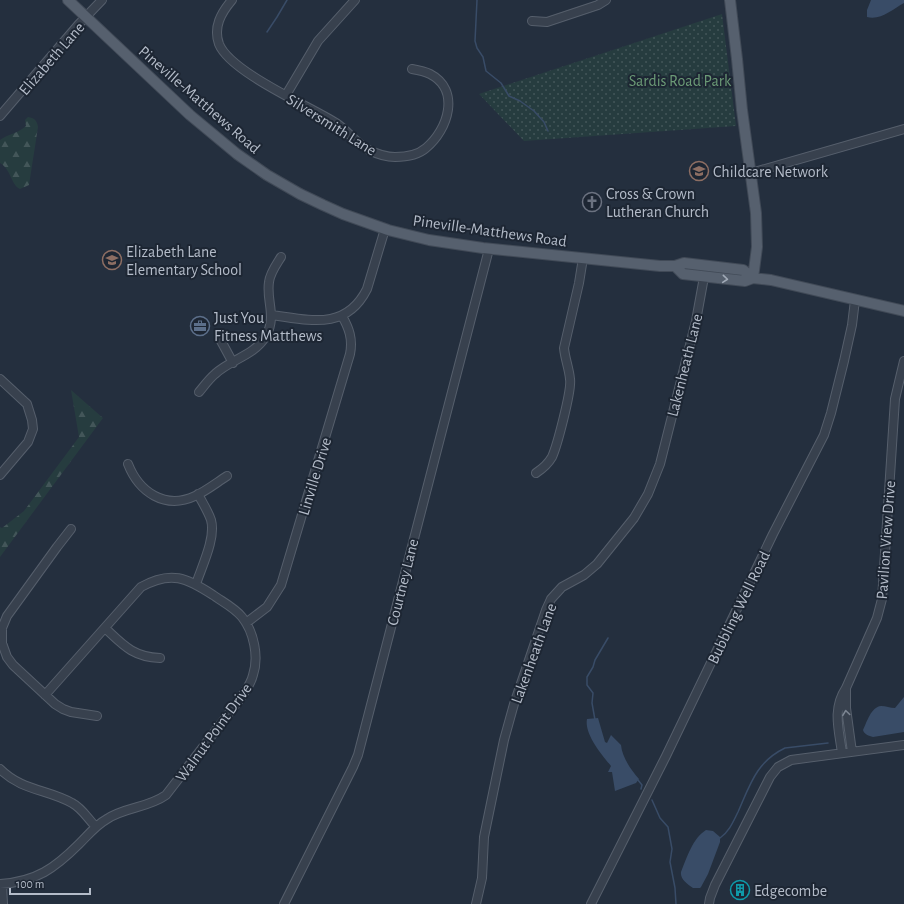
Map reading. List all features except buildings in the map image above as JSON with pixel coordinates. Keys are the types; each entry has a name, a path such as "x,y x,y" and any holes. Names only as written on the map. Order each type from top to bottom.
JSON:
{"main road":[{"name":"Pineville-Matthews Road","path":"68,0 209,131 247,161 289,188 323,205 385,229 429,240 489,249 660,266 675,266 684,263 744,270 753,278 745,281 683,274 675,266"},
{"path":"730,0 757,230 753,278 771,280 904,311"}],"street":[{"name":"Elizabeth Lane","path":"0,116 102,0"},
{"name":"Silversmith Lane","path":"232,0 222,11 217,26 221,48 229,58 286,95 335,122 368,149 395,157 410,155 422,151 433,141 446,120 449,104 445,89 436,78 430,74 412,69"},
{"path":"286,95 318,41 355,0"},
{"path":"532,21 547,22 598,5 606,0"},
{"path":"751,173 904,129"},
{"path":"272,315 315,321 328,320 342,316 353,308 367,289 385,229"},
{"name":"Courtney Lane","path":"284,904 358,755 489,249"},
{"path":"199,392 215,374 250,353 260,344 269,328 272,315 269,282 273,269 281,257"},
{"path":"536,473 546,466 552,458 570,389 570,380 564,348 579,283 582,258"},
{"name":"Lakenheath Lane","path":"476,904 482,878 484,837 502,747 514,704 546,610 551,599 562,587 584,575 597,564 634,518 653,484 660,464 692,336 704,277"},
{"name":"Bubbling Well Road","path":"591,904 666,756 768,545 824,435 832,413 844,361 852,325 855,300"},
{"name":"Linville Drive","path":"246,623 267,607 281,585 352,346 350,333 342,316"},
{"path":"220,339 233,363"},
{"name":"Pavilion View Drive","path":"842,753 837,719 838,706 841,696 877,618 882,599 895,399 904,361"},
{"path":"0,379 27,404 33,429 28,442 0,475"},
{"path":"128,464 132,474 140,485 156,497 163,499 178,500 190,498 227,476"},
{"path":"196,584 209,547 212,528 208,512 198,494"},
{"path":"71,529 56,547 7,616 1,632 3,648 9,661 55,704 67,711 97,716"},
{"name":"Walnut Point Drive","path":"1,884 32,878 47,872 65,859 96,827 107,818 150,804 166,795 250,684 254,675 256,662 253,640 242,617 231,607 196,584 180,578 159,578 141,587 45,695"},
{"path":"105,628 130,650 141,656 160,658"},
{"name":"Pavilion View Drive","path":"846,688 846,708 852,752"},
{"path":"709,904 715,885 772,773 778,767 790,760 904,745"},
{"path":"0,769 19,783 72,803 80,809 96,827"},
{"path":"1,884 3,904"}],"green space":[{"name":"Sardis Road Park","path":"722,14 736,126 524,141 479,94"},
{"path":"28,117 35,120 38,127 29,185 20,189 17,187 4,166 0,163 0,140 26,126 25,120"},
{"path":"71,390 103,418 0,557 0,527 2,528 24,511 79,437"}],"water":[{"path":"871,0 904,0 904,3 882,16 872,18 867,17 867,10"},
{"path":"904,697 904,732 873,737 864,733 863,730 870,715 875,709 881,706 895,708"},
{"path":"598,718 605,742 607,743 611,735 621,745 627,763 639,779 636,783 615,791 612,772 608,772 611,766 594,744 588,731 587,719"},
{"path":"706,830 713,831 720,837 720,842 708,874 701,887 693,888 683,879 681,872 694,843 701,833"}],"waterway":[{"path":"267,32 287,0"},
{"path":"477,0 475,41 477,48 483,57 486,71 501,83 509,96 520,101 534,111 544,122 548,131"},
{"path":"595,720 592,703 593,693 587,685 587,677 608,638"},
{"path":"720,838 726,833 738,812 755,775 767,760 785,748 828,743"},
{"path":"638,780 642,785 641,789"},
{"path":"652,800 660,818 668,827 672,849 670,862 675,888 676,904"}],"place":[{"name":"Childcare Network","path":"699,171"},
{"name":"Cross & Crown Lutheran Church","path":"592,202"},
{"name":"Elizabeth Lane Elementary School","path":"112,260"},
{"name":"Just You Fitness Matthews","path":"200,326"},
{"name":"Edgecombe","path":"740,890"}]}
